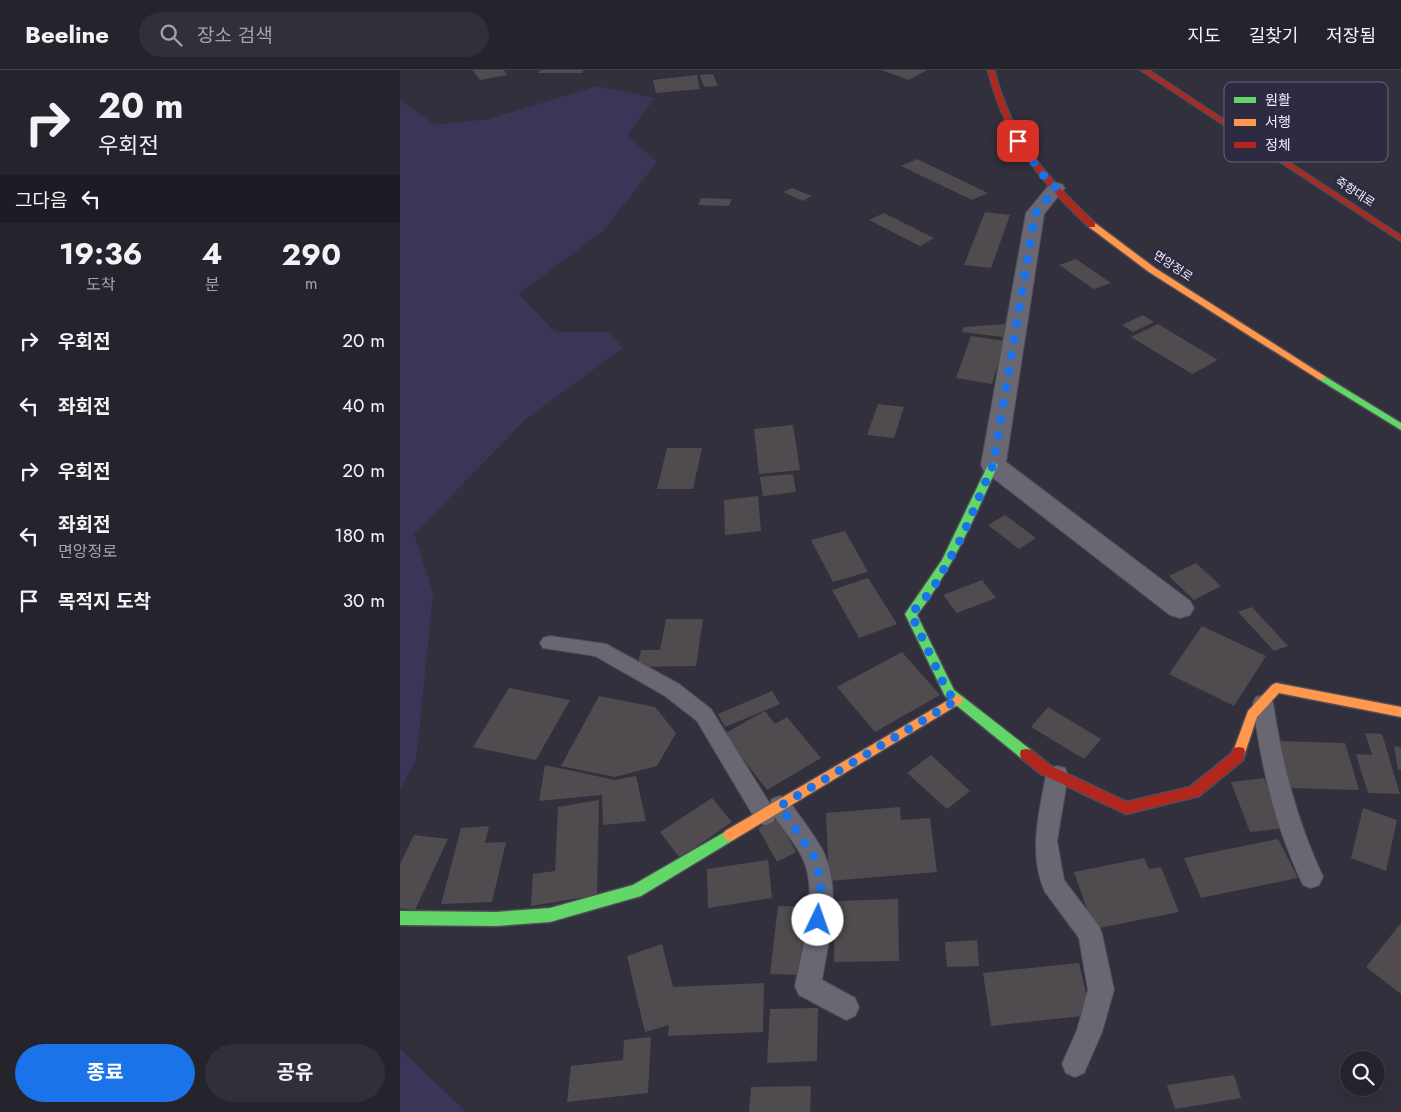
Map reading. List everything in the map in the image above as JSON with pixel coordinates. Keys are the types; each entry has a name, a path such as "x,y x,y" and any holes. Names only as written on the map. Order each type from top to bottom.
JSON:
{"street":[{"name":"면앙정로","path":"991,70 991,78 1003,115 1018,141 1044,176 1119,247 1190,295 1401,427"},
{"name":"죽향대로","path":"1144,70 1224,123"},
{"name":"죽향대로","path":"1284,162 1401,239"},
{"path":"1056,188 1035,214 993,465 962,537 932,590 911,614 948,693 1046,770 1126,808 1194,792 1238,756 1252,716 1276,688 1401,712"},
{"path":"993,465 1180,608"},
{"path":"400,918 496,919 550,915 636,891 957,700"}],"lane":[{"path":"550,643 599,649 632,670 672,690 704,715 772,810 815,858 821,885 817,937 808,986 846,1007"},
{"path":"1263,703 1271,762 1298,852 1312,877"},
{"path":"1057,775 1046,841 1053,884 1090,934 1101,990 1089,1032 1075,1064"}],"shaded area":[{"path":"597,86 655,98 627,136 657,162 603,231 519,294 555,332 608,332 623,348 526,419 414,534 433,593 416,761 400,789 400,100 435,125 489,119"},
{"path":"400,1049 466,1112 400,1112"}],"building":[{"path":"472,70 504,70 507,75 480,80"},
{"path":"540,70 584,70 582,73 538,73"},
{"path":"881,70 927,70 909,80"},
{"path":"713,74 718,86 704,87 700,75"},
{"path":"697,75 700,89 656,93 653,80"},
{"path":"917,159 988,193 972,200 901,166"},
{"path":"792,188 812,196 803,201 783,192"},
{"path":"701,198 732,199 729,206 698,205"},
{"path":"985,212 1010,215 991,268 964,265"},
{"path":"884,213 934,238 920,246 869,220"},
{"path":"1076,259 1111,283 1094,289 1059,265"},
{"path":"1143,315 1154,322 1133,332 1122,325"},
{"path":"1005,324 1003,337 962,332 964,327"},
{"path":"1158,324 1218,360 1192,374 1131,337"},
{"path":"971,336 1005,341 992,384 956,378"},
{"path":"878,404 904,407 894,438 867,435"},
{"path":"793,425 800,470 759,474 754,429"},
{"path":"667,448 702,448 693,489 657,489"},
{"path":"793,474 796,492 763,496 760,477"},
{"path":"758,496 761,531 725,535 724,500"},
{"path":"1005,515 1036,538 1019,549 988,525"},
{"path":"845,531 868,572 833,582 811,540"},
{"path":"1196,563 1221,586 1194,600 1169,576"},
{"path":"868,578 897,624 859,638 832,590"},
{"path":"982,580 996,598 957,613 943,595"},
{"path":"1252,607 1288,646 1274,651 1238,612"},
{"path":"666,619 703,619 696,666 637,667 641,650 660,650"},
{"path":"1202,626 1266,656 1234,706 1169,674"},
{"path":"902,652 940,695 875,732 837,687"},
{"path":"509,688 570,700 536,760 473,747"},
{"path":"772,691 780,704 725,727 718,714"},
{"path":"599,696 655,707 676,733 657,766 615,777 561,766"},
{"path":"1048,707 1101,739 1084,759 1031,727"},
{"path":"765,711 775,724 787,717 821,758 767,790 724,734"},
{"path":"1365,733 1382,734 1400,794 1368,793 1356,754 1372,755"},
{"path":"1277,741 1345,743 1359,790 1289,788"},
{"path":"1394,746 1401,747 1401,770 1398,770"},
{"path":"931,755 970,791 947,809 907,773"},
{"path":"545,765 615,780 636,776 646,821 603,825 602,795 539,801"},
{"path":"1264,778 1284,828 1250,832 1231,782"},
{"path":"712,798 732,822 680,858 660,832"},
{"path":"599,800 597,895 531,906 533,874 555,871 558,807"},
{"path":"900,807 901,820 930,818 937,872 829,881 826,813"},
{"path":"1363,808 1397,820 1386,871 1351,858"},
{"path":"778,819 796,852 777,862 758,828"},
{"path":"489,826 485,843 506,842 492,902 441,904 461,828"},
{"path":"414,835 448,839 415,910 400,908 400,864"},
{"path":"1278,839 1298,878 1201,898 1184,858"},
{"path":"1144,858 1149,869 1161,867 1179,912 1094,929 1074,872"},
{"path":"768,860 772,898 708,908 707,869"},
{"path":"898,899 899,961 834,962 835,901"},
{"path":"778,906 811,907 804,975 770,974"},
{"path":"1401,923 1401,994 1366,967"},
{"path":"977,940 979,966 947,967 945,942"},
{"path":"662,944 673,987 764,983 763,1032 668,1036 669,1025 645,1032 627,956"},
{"path":"1079,963 1091,1015 991,1026 983,973"},
{"path":"818,1008 817,1061 767,1063 770,1009"},
{"path":"651,1037 648,1093 567,1102 571,1066 623,1060 624,1040"},
{"path":"1234,1075 1241,1098 1175,1109 1167,1085"},
{"path":"811,1086 810,1112 749,1112 751,1087"}],"traffic: fast":[{"path":"1321,377 1401,427"},
{"path":"993,465 967,524 947,561 911,614 949,693 1026,754"},
{"path":"400,918 496,919 550,915 636,891 730,835"}],"traffic: slow":[{"path":"1092,225 1152,270 1321,377"},
{"path":"1239,752 1252,715 1276,688 1401,712"},
{"path":"730,835 957,700"}],"traffic: jam":[{"path":"991,70 1005,115 1028,156 1058,192 1092,225"},
{"path":"1144,70 1224,123"},
{"path":"1284,162 1401,239"},
{"path":"1026,754 1046,770 1126,808 1194,792 1238,756 1239,752"}],"route":[{"path":"818,920 821,885 815,858 780,806 957,700 948,693 911,614 932,590 962,537 993,465 1035,214 1056,188 1044,176 1018,141"}]}
